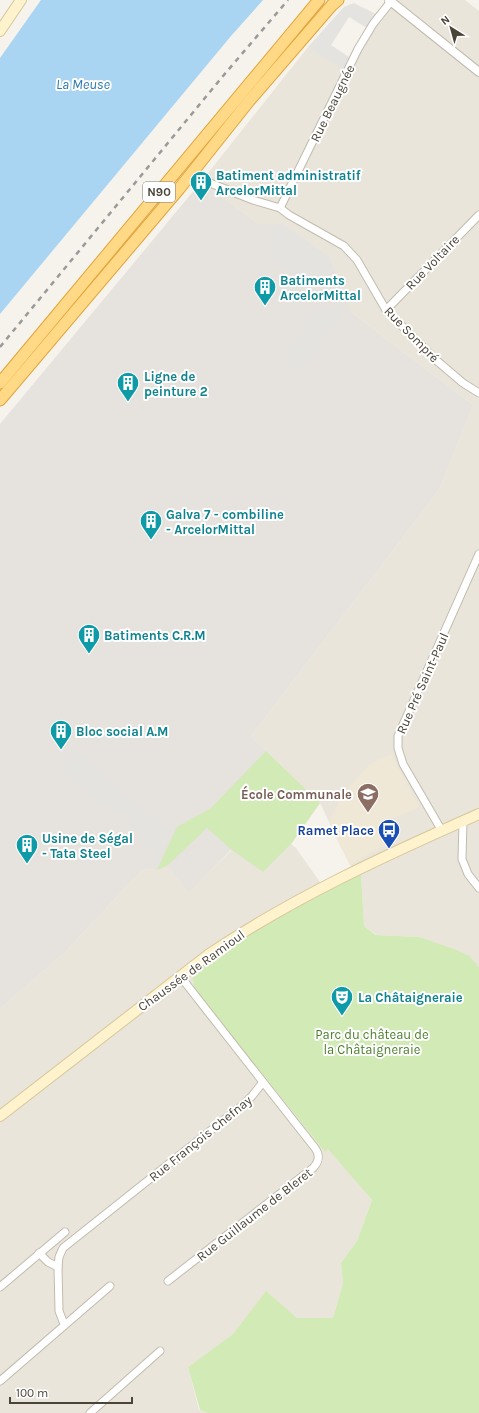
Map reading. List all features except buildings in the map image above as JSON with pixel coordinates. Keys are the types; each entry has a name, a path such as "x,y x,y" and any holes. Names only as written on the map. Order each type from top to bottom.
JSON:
{"highway":[{"name":"N90","path":"0,383 319,0"},
{"name":"N90","path":"0,400 179,189 249,101 338,0"}],"main road":[{"path":"0,31 21,0"},
{"name":"Chaussée de Ramioul","path":"0,1116 180,976 238,934 276,912 356,872 479,814"}],"street":[{"path":"390,1 479,72"},
{"name":"Rue Beaugnée","path":"280,208 358,49 373,24 390,1"},
{"name":"Rue Sompré","path":"210,184 280,208 289,215 344,246 357,260 386,310 436,360 463,383 479,393"},
{"name":"Rue Voltaire","path":"386,310 479,215"},
{"name":"Rue Pré Saint-Paul","path":"442,831 403,764 398,748 398,736 479,554"},
{"path":"462,821 462,858 468,874 479,888"},
{"path":"180,976 263,1082"},
{"name":"Rue François Chefnay","path":"64,1324 59,1311 58,1267 59,1257 67,1245 244,1104 263,1082"},
{"name":"Rue Guillaume de Bleret","path":"168,1281 308,1172 318,1162 318,1152 316,1148 263,1082"},
{"path":"0,1287 65,1232"},
{"path":"39,1253 48,1262 58,1267"},
{"path":"0,1381 64,1324 110,1286"},
{"path":"90,1413 160,1351"}],"shaded area":[{"path":"386,0 465,0 479,11 479,966 419,937 377,935 364,926 361,874 350,865 320,803 251,736 439,490 473,405 351,312 345,300 282,224 259,224 201,182 308,47 344,68 349,57"},
{"path":"354,3 376,14 367,28 349,17 331,45 349,57 343,69 308,47 344,7"},
{"path":"201,182 259,224 282,224 329,257 351,312 473,405 439,490 251,736 320,803 291,844 263,872 231,850 189,892 168,866 157,870 143,869 65,952 0,1009 0,424"},
{"path":"276,224 282,224 329,257 334,269 322,288 276,260 272,251 271,238"},
{"path":"324,302 341,316 301,371 281,356"},
{"path":"74,749 172,833 159,865 154,850 124,817 100,800 90,795 62,772 64,763"},
{"name":"École Communale","path":"391,754 419,807 380,824 390,842 350,865 338,842 330,821 341,796 369,765"},
{"path":"291,844 296,848 327,892 251,931 198,968 193,978 194,989 325,1152 328,1148 372,1200 357,1241 341,1263 343,1283 333,1318 297,1318 266,1292 233,1334 188,1367 199,1410 207,1413 0,1413 0,1009 65,952 143,869 157,870 168,865 189,891 232,850 263,872"}],"green space":[{"path":"266,751 320,803 291,844 263,872 232,850 207,828 168,865 157,870 177,827 211,808"},
{"name":"Parc du château de la Châtaigneraie","path":"361,874 364,926 376,935 419,937 454,949 469,956 479,967 479,1413 207,1413 200,1410 188,1367 233,1334 266,1291 297,1318 333,1318 343,1283 341,1263 357,1241 372,1200 328,1149 325,1152 194,989 193,978 198,968 251,931"}],"water":[{"name":"La Meuse","path":"41,0 263,0 231,36 0,314 0,58"}],"railway":[{"path":"0,347 223,76 288,0"}],"place":[{"name":"Batiment administratif ArcelorMittal","path":"201,202"},
{"name":"Batiments ArcelorMittal","path":"265,306"},
{"name":"Ligne de peinture 2","path":"128,402"},
{"name":"Galva 7 - combiline - ArcelorMittal","path":"151,540"},
{"name":"Batiments C.R.M","path":"89,654"},
{"name":"Bloc social A.M","path":"61,750"},
{"name":"École Communale","path":"368,814"},
{"name":"Ramet Place","path":"389,850"},
{"name":"Usine de Ségal - Tata Steel","path":"27,864"},
{"name":"La Châtaigneraie","path":"342,1016"}]}
